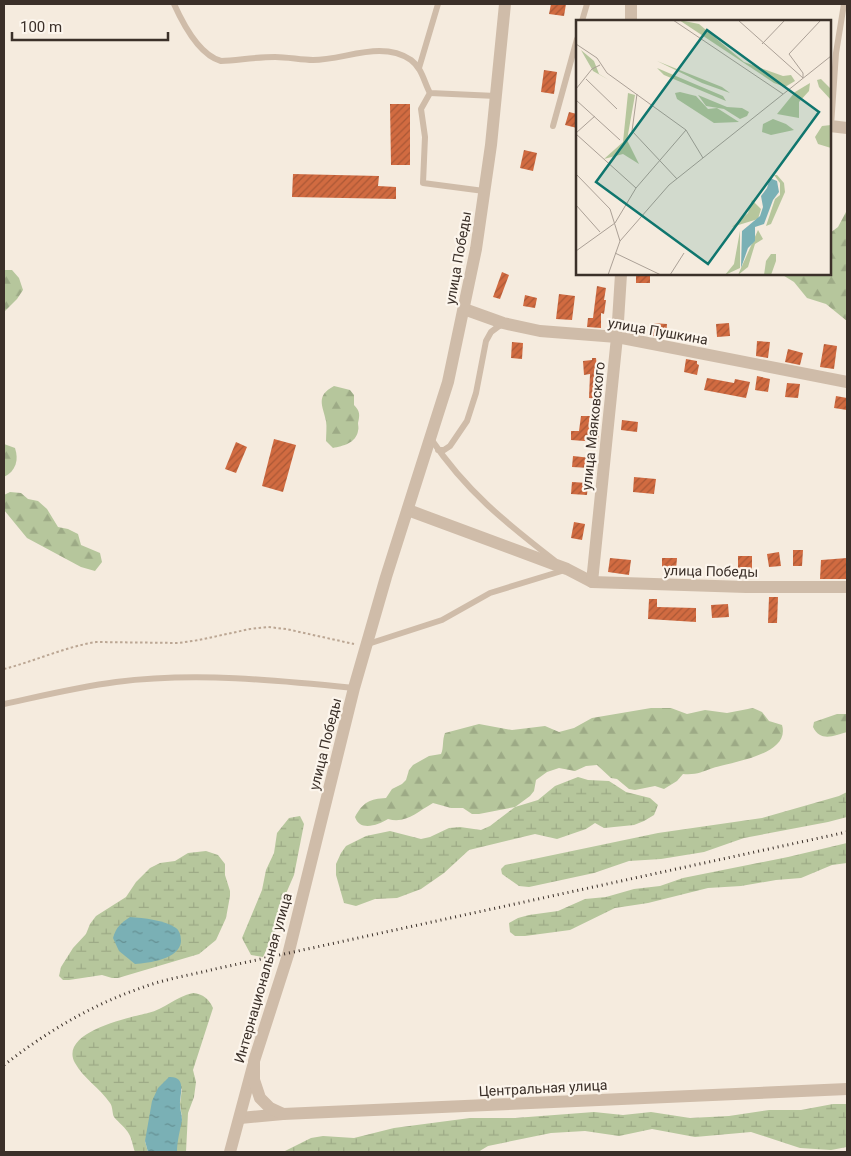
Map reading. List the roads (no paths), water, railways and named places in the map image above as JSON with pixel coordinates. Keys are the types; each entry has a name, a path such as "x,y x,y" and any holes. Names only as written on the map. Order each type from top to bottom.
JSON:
{"street":[{"name":"улица Победы","path":"324,812 354,688 386,577 448,382 476,249 496,96 505,4"},
{"path":"631,4 631,20"},
{"path":"831,126 847,128"},
{"name":"улица Маяковского","path":"592,582 617,337 621,275"},
{"name":"улица Пушкина","path":"464,310 503,323 540,331 617,337 847,382"},
{"name":"улица Победы","path":"408,510 567,569 592,582 746,587 847,586"},
{"name":"Интернациональная улица","path":"230,1152 254,1062 286,961 324,812"},
{"path":"254,1062 254,1080 260,1098 270,1108 283,1114"},
{"name":"Центральная улица","path":"240,1118 283,1114 847,1089"}],"lane":[{"path":"174,4 200,48 213,59 221,61 274,57 314,60 375,50 399,55 410,60 419,68 430,93"},
{"path":"419,68 438,4"},
{"path":"582,20 587,4"},
{"path":"831,114 836,53 844,4"},
{"path":"553,126 576,43"},
{"path":"430,93 496,96"},
{"path":"430,93 421,109 426,137 424,183 484,191"},
{"path":"438,450 444,450 450,446 467,421 476,393 486,340 491,332 503,323"},
{"path":"431,439 473,492 495,514 567,569"},
{"path":"368,644 442,620 490,593 567,569"},
{"path":"4,704 116,682 185,677 280,680 354,688"}],"water":[{"path":"130,917 160,921 176,928 181,938 179,948 162,959 135,964 119,951 113,938 119,926"},
{"path":"169,1077 178,1079 181,1086 180,1104 182,1120 177,1152 148,1152 145,1141 152,1101 158,1088"}],"railway":[{"path":"4,1065 52,1031 86,1011 122,995 159,982 847,832"}]}
